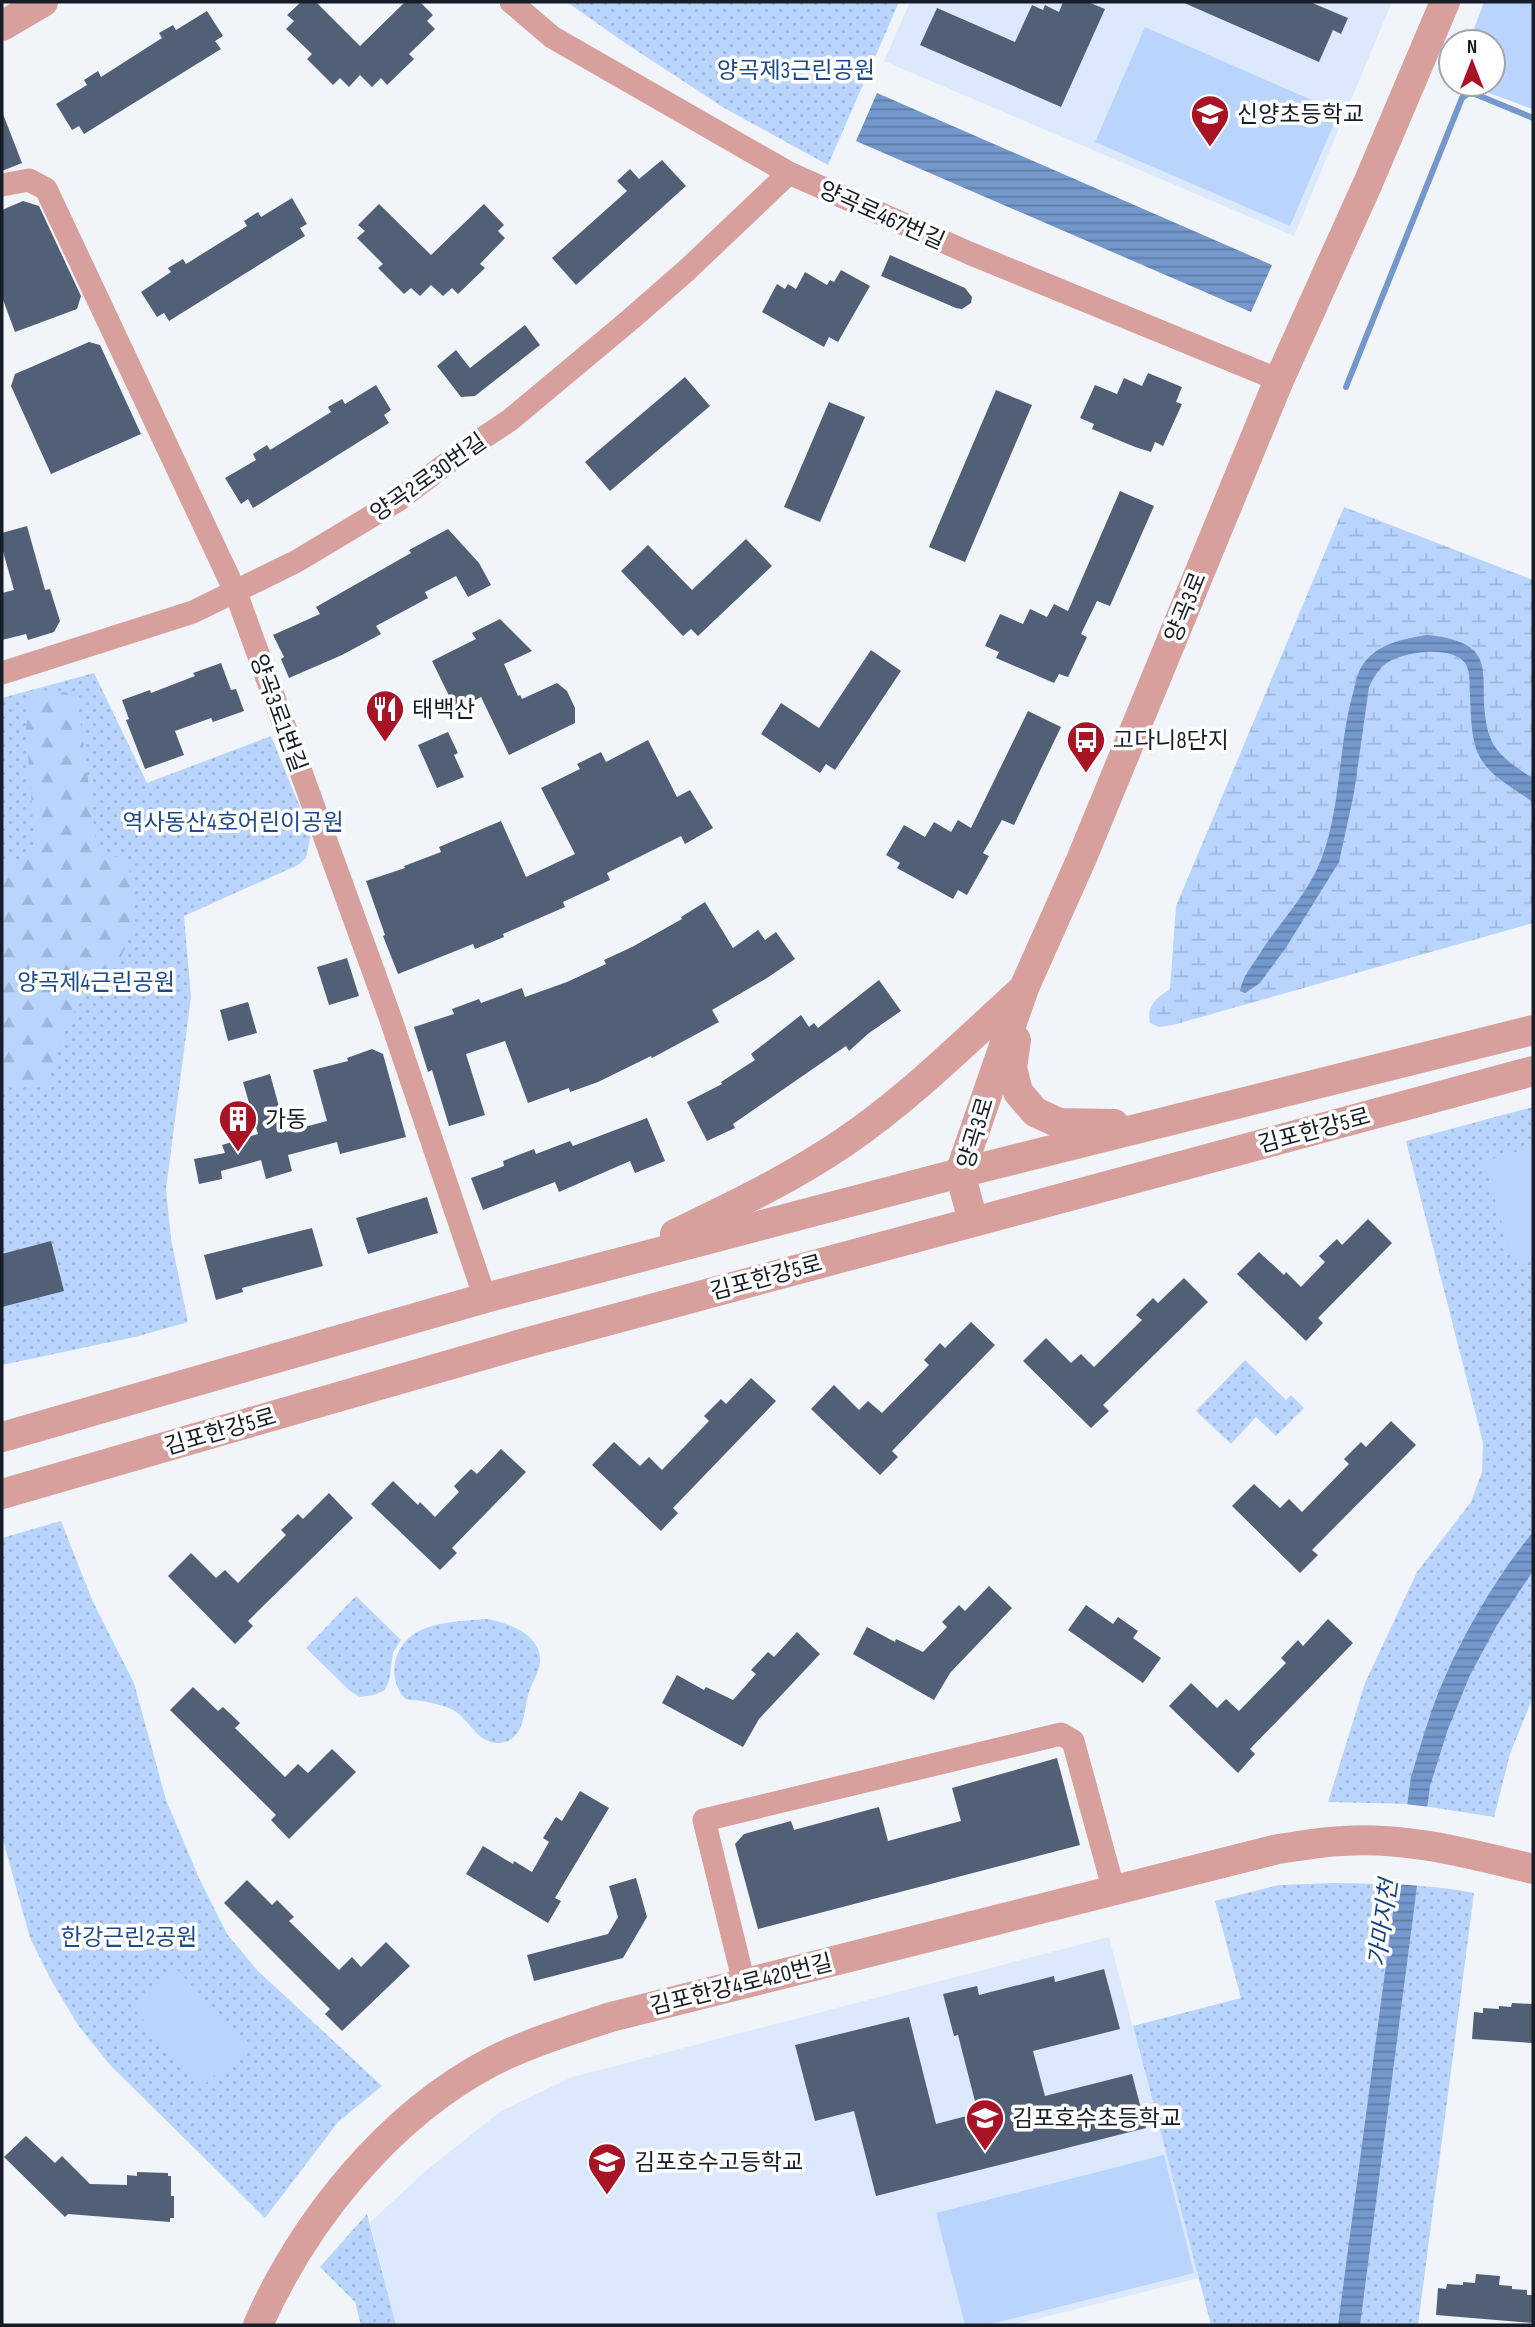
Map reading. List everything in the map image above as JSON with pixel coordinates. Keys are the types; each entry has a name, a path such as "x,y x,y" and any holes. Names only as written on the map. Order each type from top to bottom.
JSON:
{"street":[{"path":"2,26 43,2"},
{"name":"양곡로467번길","path":"510,2 552,37 789,173 968,253 1279,380"},
{"name":"양곡3로","path":"972,1221 960,1173 1024,988 1081,860 1279,380 1384,147 1445,2"},
{"name":"양곡2로30번길","path":"2,673 193,612 297,561 397,501 510,420 678,279 789,173"},
{"name":"양곡3로1번길","path":"2,184 29,180 46,189 236,593 390,1017 485,1298"},
{"path":"1024,988 1012,1068 1018,1091 1035,1112 1059,1123 1092,1125 1174,1121"},
{"path":"616,1264 782,1182 845,1142 885,1112 1024,988"},
{"name":"김포한강5로","path":"2,1437 485,1298 960,1173 1533,1030"},
{"name":"김포한강5로","path":"2,1494 525,1343 1533,1071"},
{"path":"744,1983 704,1820 1061,1734 1073,1741 1114,1891"},
{"name":"김포한강4로420번길","path":"258,2325 271,2295 298,2247 329,2204 404,2123 447,2088 492,2062 561,2033 611,2017 1278,1849 1344,1840 1406,1842 1533,1868"}],"shaded area":[{"name":"신양초등학교","path":"910,2 1392,2 1294,236 884,61"},
{"path":"877,93 1272,265 1251,312 856,141"},
{"path":"1427,635 1453,639 1469,647 1478,656 1483,668 1485,717 1490,737 1502,756 1533,778 1533,802 1500,779 1481,760 1473,734 1469,674 1465,663 1449,653 1437,652 1413,654 1391,660 1377,672 1369,687 1354,793 1339,862 1287,946 1260,983 1245,993 1240,991 1249,970 1300,898 1321,860 1336,800 1347,717 1360,670 1375,652 1382,648"},
{"path":"1533,1532 1533,1571 1497,1625 1470,1675 1448,1729 1430,1786 1360,2325 1338,2325 1411,1777 1440,1688 1462,1641 1504,1571"},
{"path":"1109,1937 1199,2278 1014,2325 396,2325 370,2222 428,2169 501,2111 572,2077"}],"green space":[{"name":"양곡제3근린공원","path":"567,2 899,2 828,165 726,109"},
{"path":"1484,2 1533,4 1532,109 1503,98 1507,98 1507,28 1474,28"},
{"path":"1145,27 1339,112 1290,226 1095,142"},
{"path":"1344,507 1533,580 1533,923 1159,1027 1150,1023 1149,1017 1151,1007 1157,999 1170,989 1176,906"},
{"name":"양곡제4근린공원","path":"94,673 147,783 271,736 311,834 306,858 298,865 184,916 191,997 166,1189 171,1239 188,1322 139,1336 2,1365 2,698"},
{"path":"48,689 67,693 78,703 98,856 128,857 132,921 125,949 117,963 82,1001 71,1018 46,1084 2,1088 2,864 18,862 35,850 26,727 29,701"},
{"path":"1533,1107 1533,1697 1510,1754 1494,1817 1411,1804 1328,1802 1365,1683 1417,1572 1471,1502 1482,1472 1483,1443 1406,1141"},
{"path":"1533,1147 1533,1257 1513,1263 1484,1161"},
{"path":"1245,1360 1286,1400 1291,1395 1304,1408 1276,1436 1256,1417 1231,1444 1196,1411"},
{"name":"한강근린2공원","path":"61,1521 93,1602 134,1683 166,1800 199,1878 227,1934 257,1970 382,2086 338,2122 265,2218 110,2065 78,2025 30,1938 2,1836 2,1538"},
{"path":"356,1596 401,1640 393,1653 385,1690 360,1697 350,1691 306,1648"},
{"path":"487,1619 514,1627 530,1638 536,1644 540,1662 519,1731 508,1741 499,1743 485,1740 453,1710 403,1697 394,1671 399,1650 414,1634 440,1624"},
{"path":"1336,1883 1423,1886 1474,1893 1418,2325 1211,2325 1133,2026 1241,1998 1215,1901 1279,1885"},
{"path":"178,1970 246,2049 201,2087 133,2008"},
{"path":"1164,2155 1194,2273 987,2325 965,2325 936,2213"},
{"path":"367,2214 396,2325 361,2325 355,2302 320,2267"}],"pier":[{"path":"1404,1804 1431,1807 1421,1886 1394,1884"}],"building":[{"path":"301,2 316,2 360,46 405,2 420,2 433,15 427,21 435,29 409,54 414,59 387,85 381,78 372,87 360,75 349,87 340,78 333,85 307,59 312,54 286,29 294,21 287,15"},
{"path":"1063,2 1088,2 1105,9 1061,107 920,45 937,8 1015,42 1032,5 1043,10 1045,5 1059,12"},
{"path":"1182,2 1310,2 1348,18 1341,34 1333,30 1319,62"},
{"path":"207,11 223,36 215,41 221,49 84,134 79,126 72,130 56,104 87,85 84,80 98,71 101,77 162,38 159,33 173,25 176,30"},
{"path":"2,114 22,163 2,171"},
{"path":"662,160 686,186 576,285 552,258 627,191 617,181 630,169 639,179"},
{"path":"292,198 307,224 300,228 305,236 169,321 164,313 157,317 141,292 171,272 168,268 183,259 186,264 247,226 244,221 258,212 261,217"},
{"path":"23,201 39,206 81,296 77,309 15,332 2,297 2,210"},
{"path":"379,204 431,255 484,204 504,225 498,231 505,238 480,264 485,268 458,294 452,288 443,296 431,285 420,296 411,288 404,294 378,268 383,264 357,238 365,231 358,225"},
{"path":"890,255 965,288 972,297 971,303 962,309 956,308 881,276"},
{"path":"841,270 870,286 838,342 829,337 824,347 762,312 777,284 785,289 788,284 796,289 805,272 827,285 830,280 834,282"},
{"path":"525,325 540,345 475,396 461,397 437,366 456,350 470,368"},
{"path":"89,342 100,345 141,434 51,474 11,386 15,374"},
{"path":"1148,373 1182,387 1176,402 1182,404 1163,446 1155,442 1151,452 1135,447 1092,429 1094,424 1080,418 1095,385 1117,394 1124,378 1142,386"},
{"path":"685,377 710,406 610,491 585,462"},
{"path":"376,385 391,410 384,415 389,423 253,508 248,499 241,504 225,478 256,460 253,454 267,445 270,450 331,412 328,407 342,399 345,404"},
{"path":"996,390 1032,405 965,562 929,547"},
{"path":"829,402 865,417 820,522 784,507"},
{"path":"1120,491 1154,506 1110,606 1097,601 1081,634 1087,637 1068,677 1059,674 1054,683 996,658 999,652 985,646 1000,614 1023,624 1030,609 1047,617 1054,604 1068,611"},
{"path":"27,526 45,590 50,589 60,621 54,632 28,640 26,634 2,640 2,593 14,590 2,548 2,533"},
{"path":"448,529 479,563 491,585 468,597 456,576 425,592 428,598 376,626 381,634 342,655 289,678 281,659 284,657 273,635 320,614 316,607"},
{"path":"746,539 772,566 698,636 691,629 683,636 621,571 648,545 692,590"},
{"path":"500,619 532,651 504,664 518,696 522,699 557,683 567,691 575,708 575,723 509,755 481,697 456,710 432,661 476,639 472,633"},
{"path":"871,650 901,671 835,770 826,764 820,773 761,734 781,703 819,728"},
{"path":"221,663 231,690 236,689 244,711 213,722 211,718 175,731 184,755 145,769 126,720 129,719 122,700 150,690 151,693"},
{"path":"1028,711 1061,727 1014,825 1002,820 983,853 989,856 967,895 958,890 953,899 897,868 900,863 886,855 904,825 925,837 934,822 951,832 958,820 971,828"},
{"path":"448,732 458,753 454,755 464,777 437,788 418,745"},
{"path":"648,740 677,797 690,790 713,828 685,844 681,836 607,873 610,880 563,902 565,907 503,934 504,937 475,949 473,944 398,974 366,881 441,852 439,847 501,821 526,877 575,854 541,788 580,769 577,764 601,752 606,762"},
{"path":"705,902 733,948 758,930 765,940 776,932 795,959 712,1010 719,1022 652,1058 651,1056 598,1082 570,1092 569,1088 528,1103 505,1041 466,1054 485,1115 449,1126 432,1070 428,1072 414,1027 454,1014 452,1009 479,999 481,1003 522,988 525,997 567,982 606,964 604,960 682,919 681,917"},
{"path":"347,958 359,996 329,1005 317,967"},
{"path":"879,980 901,1011 849,1051 846,1046 733,1124 735,1128 707,1141 687,1102 722,1084 721,1082 755,1060 751,1054 801,1015 809,1027 814,1023 818,1028"},
{"path":"248,1002 257,1033 228,1041 220,1010"},
{"path":"372,1049 383,1054 406,1137 340,1154 337,1142 288,1155 292,1171 266,1179 261,1160 221,1171 222,1179 199,1184 194,1159 225,1153 222,1145 258,1134 243,1082 270,1074 286,1132 327,1121 313,1070 348,1061 347,1058"},
{"path":"647,1118 665,1161 635,1173 630,1161 559,1192 555,1182 483,1210 471,1178 504,1166 503,1161 534,1149 536,1154 570,1141 573,1146"},
{"path":"427,1197 438,1233 368,1254 356,1218"},
{"path":"1368,1219 1392,1243 1318,1318 1323,1323 1306,1341 1237,1274 1259,1252 1301,1287 1325,1262 1319,1256 1337,1239 1342,1245"},
{"path":"312,1228 323,1266 242,1288 243,1292 216,1300 204,1255"},
{"path":"51,1241 64,1291 2,1307 2,1254"},
{"path":"1184,1278 1208,1302 1103,1405 1109,1411 1091,1428 1023,1361 1046,1338 1071,1363 1081,1354 1094,1367 1142,1320 1136,1315 1153,1298 1158,1303"},
{"path":"971,1322 995,1345 892,1451 898,1457 880,1475 811,1409 834,1385 859,1410 868,1401 882,1413 929,1365 924,1360 940,1343 945,1348"},
{"path":"751,1378 776,1401 673,1508 678,1513 661,1531 592,1465 614,1442 640,1466 649,1457 662,1470 709,1421 704,1416 721,1399 726,1404"},
{"path":"1391,1421 1416,1445 1312,1550 1318,1555 1300,1573 1232,1506 1254,1484 1280,1508 1289,1499 1302,1512 1349,1464 1344,1459 1361,1442 1366,1447"},
{"path":"501,1449 526,1472 452,1548 457,1553 440,1570 371,1504 393,1481 435,1517 459,1492 454,1486 471,1469 477,1474"},
{"path":"329,1493 353,1518 248,1621 253,1626 235,1644 168,1576 191,1553 216,1578 225,1570 238,1583 286,1535 281,1530 298,1514 303,1519"},
{"path":"989,1586 1012,1608 950,1673 934,1700 853,1654 867,1627 895,1642 896,1639 923,1652 947,1627 942,1622 959,1605 965,1611"},
{"path":"1086,1605 1113,1624 1118,1617 1138,1631 1133,1638 1161,1658 1143,1683 1068,1630"},
{"path":"1328,1619 1353,1643 1250,1749 1255,1754 1238,1773 1169,1706 1191,1683 1217,1708 1226,1699 1239,1711 1286,1663 1281,1658 1298,1640 1303,1646"},
{"path":"797,1632 820,1654 759,1719 743,1747 662,1703 677,1675 704,1690 706,1687 733,1700 756,1674 751,1670 768,1652 774,1657"},
{"path":"193,1687 218,1711 223,1707 240,1723 235,1728 285,1777 298,1764 308,1773 332,1749 356,1772 289,1839 271,1820 276,1815 170,1710"},
{"path":"1057,1758 1080,1845 758,1929 735,1844 744,1834 791,1821 794,1830 879,1807 888,1841 961,1821 952,1788"},
{"path":"580,1791 609,1808 555,1898 561,1901 548,1923 466,1874 483,1846 532,1872 549,1842 543,1838 556,1817 562,1821"},
{"path":"636,1878 647,1917 623,1958 534,1981 527,1955 608,1934 618,1917 609,1886"},
{"path":"247,1880 272,1905 277,1900 294,1917 289,1921 339,1970 352,1957 361,1967 386,1942 410,1966 342,2031 325,2014 330,2009 224,1903"},
{"path":"1104,1969 1120,2029 1033,2051 1045,2096 1132,2074 1146,2128 876,2196 854,2111 815,2121 795,2045 909,2017 936,2124 978,2113 958,2035 954,2036 943,1994 977,1986 979,1995 1054,1976 1055,1982"},
{"path":"1512,2003 1533,2004 1533,2043 1472,2039 1474,2012 1483,2013 1483,2008 1511,2007"},
{"path":"26,2136 55,2163 62,2156 90,2184 127,2185 127,2175 137,2176 137,2172 168,2173 168,2176 171,2176 171,2196 174,2196 174,2218 170,2218 170,2222 68,2214 65,2217 4,2157"},
{"path":"1476,2274 1500,2276 1499,2285 1527,2290 1527,2295 1533,2295 1533,2323 1436,2315 1438,2288 1446,2289 1447,2284 1475,2283"}],"waterway":[{"path":"1346,387 1462,98 1470,92 1533,118"}],"place":[{"name":"신양초등학교","path":"1210,148"},
{"name":"태백산","path":"385,743"},
{"name":"고다니8단지","path":"1086,774"},
{"name":"가동","path":"238,1153"},
{"name":"김포호수초등학교","path":"985,2152"},
{"name":"김포호수고등학교","path":"607,2196"}],"park label":[{"name":"역사동산4호어린이공원","path":"233,822"}],"water label":[{"name":"가마지천","path":"1383,1923"}]}
